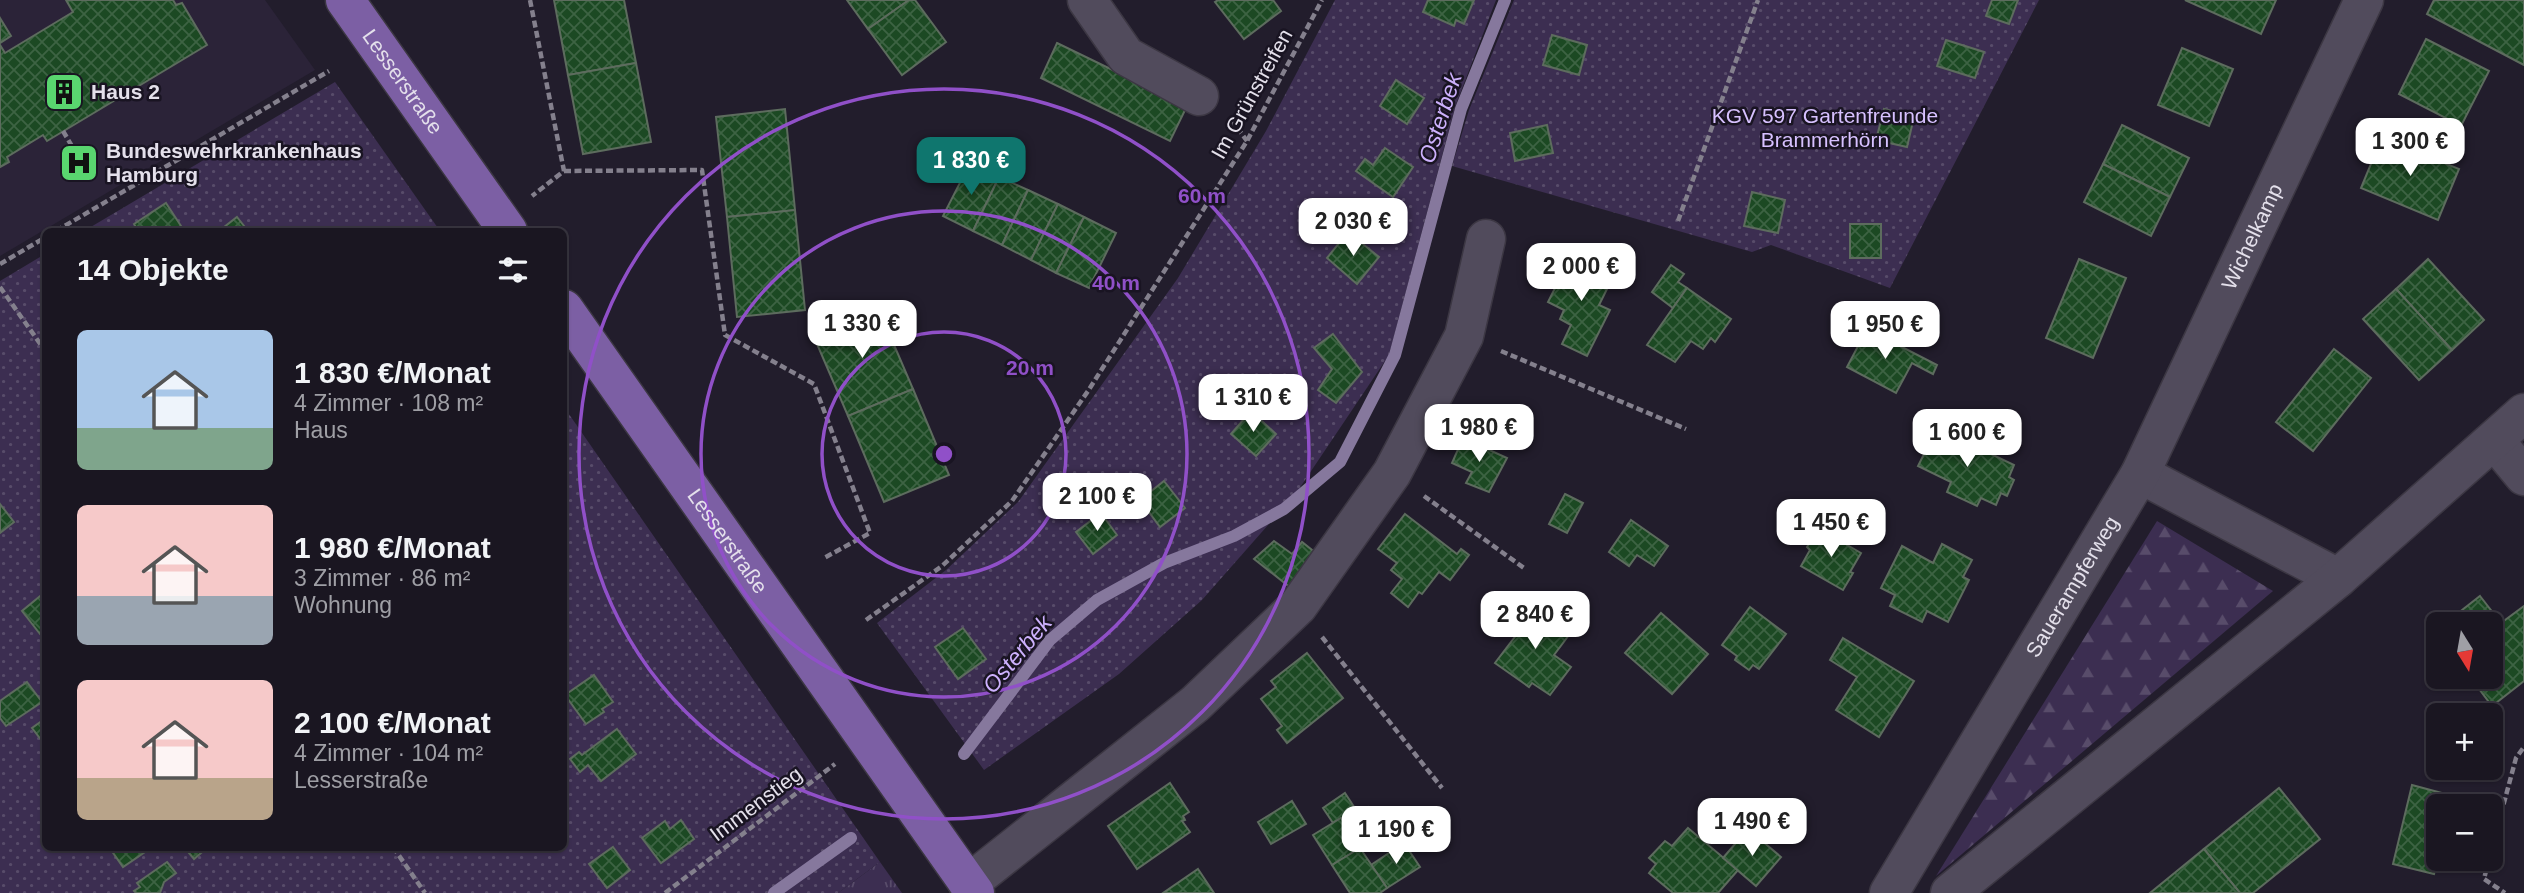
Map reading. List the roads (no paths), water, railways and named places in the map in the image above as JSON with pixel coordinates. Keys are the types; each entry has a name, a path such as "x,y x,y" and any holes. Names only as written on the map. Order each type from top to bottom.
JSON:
{"main road":[{"name":"Lesserstraße","path":"345,0 504,225"},
{"name":"Lesserstraße","path":"567,313 972,888"}],"street":[{"path":"1087,0 1126,56 1199,96"},
{"name":"Wichelkamp","path":"2140,474 2364,0"},
{"path":"972,888 1195,704 1298,606 1392,473 1464,336 1486,239"},
{"path":"1950,893 2338,578 2524,414"},
{"path":"2495,441 2524,476"},
{"path":"2140,474 2338,578"},
{"name":"Sauerampferweg","path":"1889,893 2140,474"}],"waterway":[{"name":"Osterbek","path":"964,754 1050,640 1097,600 1164,563 1234,536 1284,509 1340,462 1395,355 1461,109 1505,0"},
{"name":"Osterbek","path":"774,893 851,838"}],"place":[{"name":"Haus 2","path":"64,92"},
{"name":"Bundeswehrkrankenhaus Hamburg","path":"79,163"}],"park label":[{"name":"KGV 597 Gartenfreunde Brammerhörn","path":"1825,128"}]}
